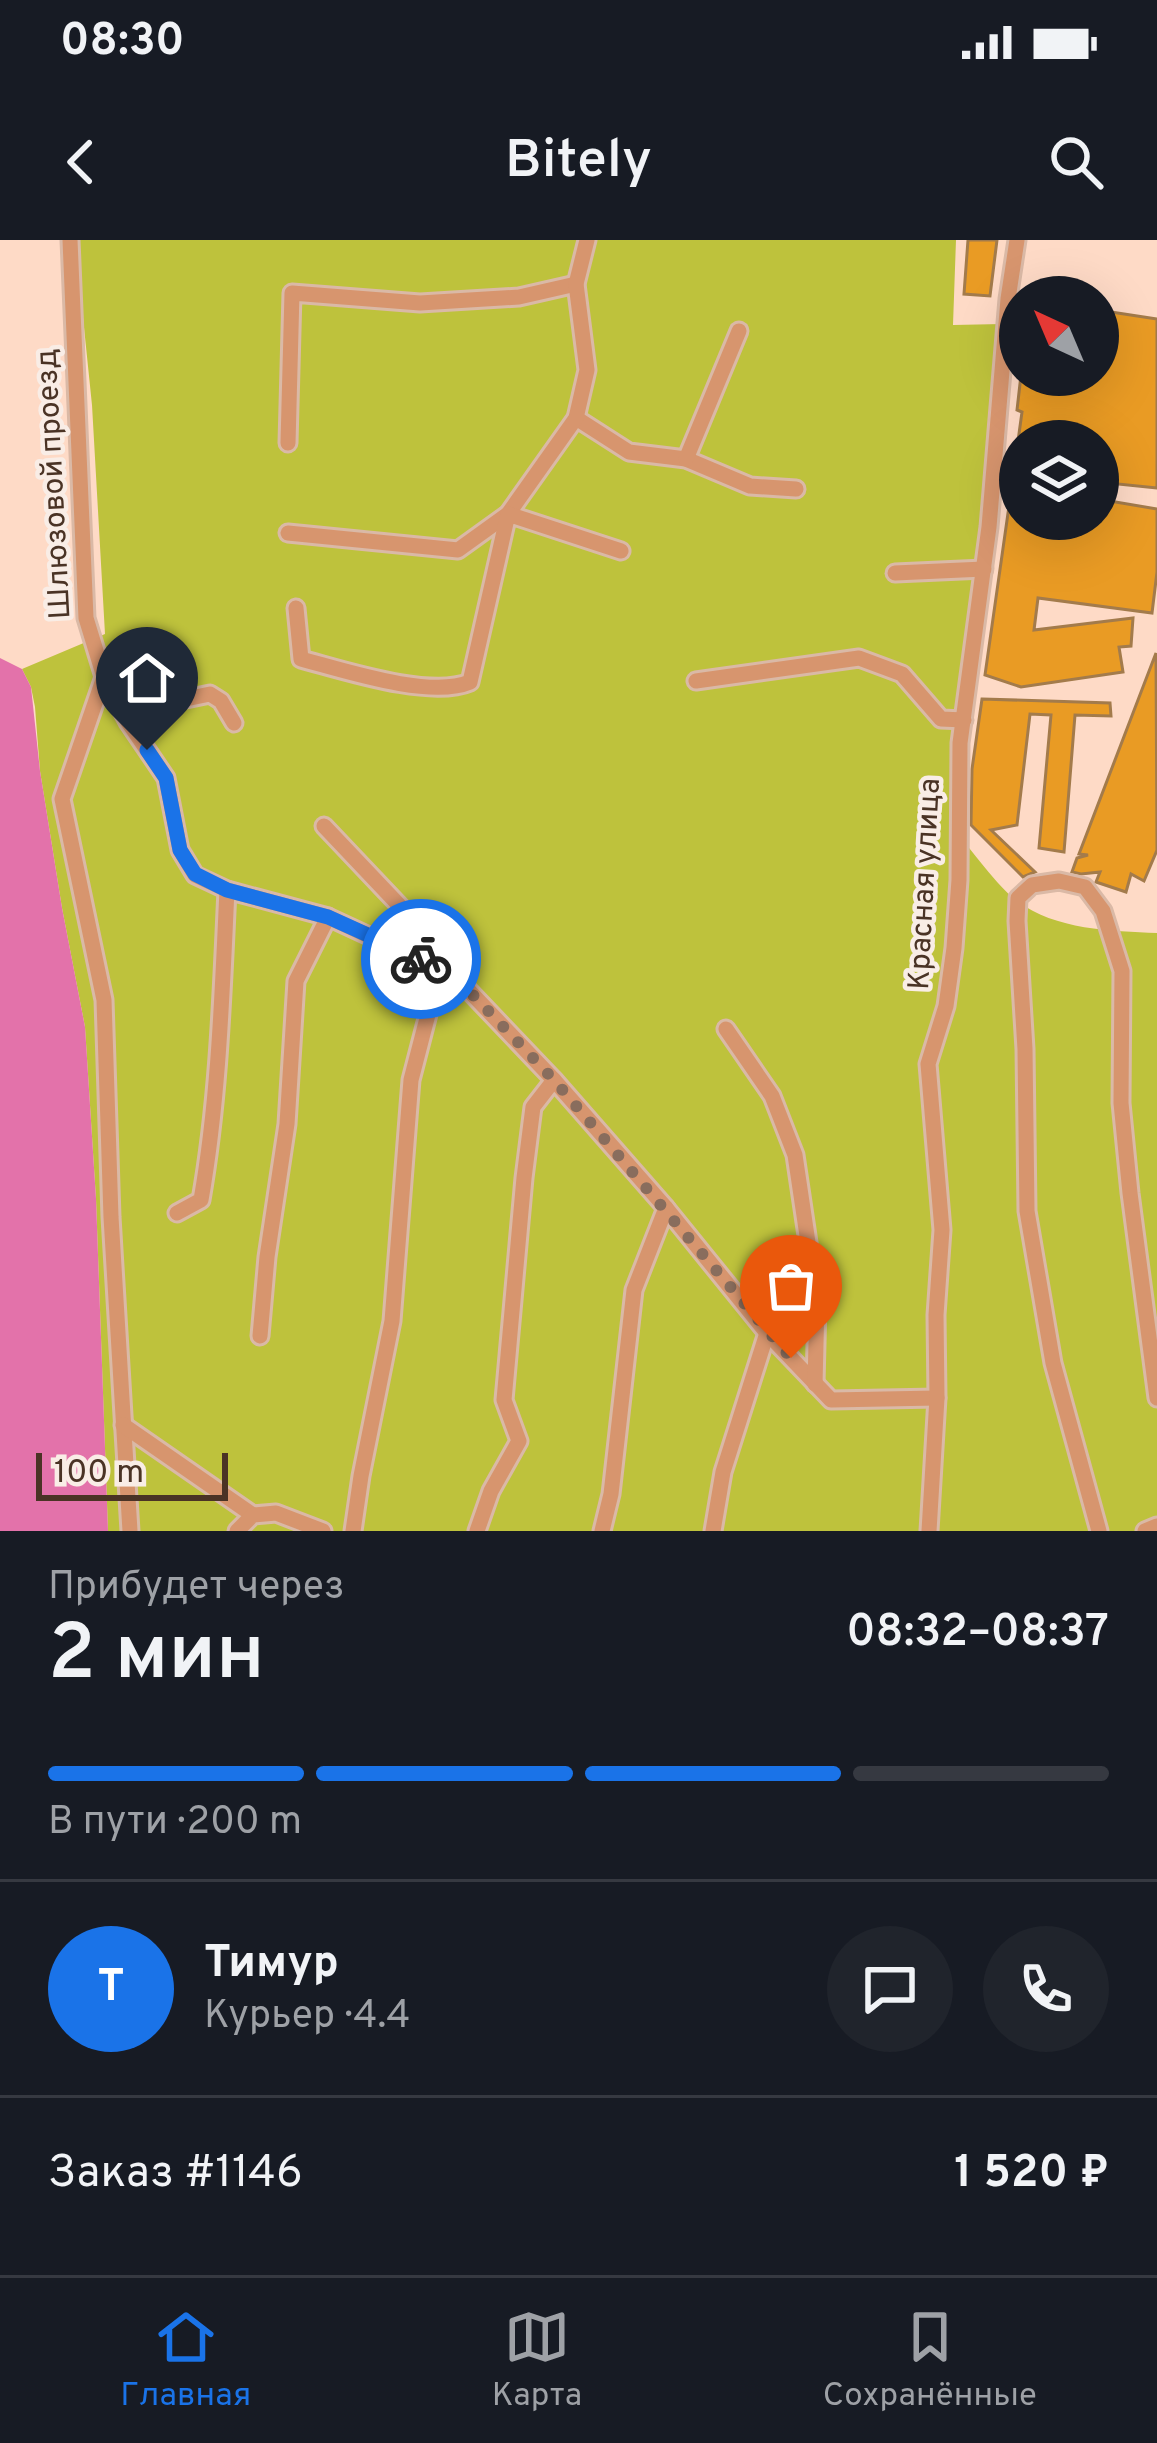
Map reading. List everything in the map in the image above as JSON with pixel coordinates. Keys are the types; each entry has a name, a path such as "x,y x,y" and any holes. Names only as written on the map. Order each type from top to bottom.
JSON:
{"street":[{"name":"Шлюзовой проезд","path":"70,240 86,618 104,676 166,778 180,850 195,874 227,890"},
{"path":"288,533 458,550 508,514 576,418 586,370 576,284 587,240"},
{"name":"Красная улица","path":"929,1531 942,1230 928,1064 946,1006 954,948 960,743 984,569 1017,240"},
{"path":"288,443 292,293 421,302 519,297 576,284"},
{"path":"686,459 739,331"},
{"path":"576,418 628,452 686,459 750,486 796,489"},
{"path":"508,514 621,551"},
{"path":"296,608 301,658 399,685 470,682 508,514"},
{"path":"895,573 984,569"},
{"path":"696,681 859,658 902,674 941,719 964,720"},
{"path":"104,676 62,799 104,1000 130,1531"},
{"path":"123,712 210,694 234,723"},
{"path":"323,826 414,921 455,976 554,1080 666,1208 766,1333 831,1400 937,1398"},
{"path":"1099,1531 1053,1363 1028,1211 1017,920 1018,898 1032,885 1059,880 1085,887 1103,911 1122,971 1121,1103 1157,1398"},
{"path":"177,1213 202,1201 220,1064 227,890 328,917 455,976"},
{"path":"260,1336 287,1124 296,981 328,917"},
{"path":"353,1531 392,1321 411,1080 432,999 455,976"},
{"path":"726,1029 772,1096 795,1155 817,1303 815,1384"},
{"path":"477,1531 491,1491 519,1441 504,1400 524,1178 533,1107 554,1080"},
{"path":"602,1531 611,1493 634,1290 666,1208"},
{"path":"713,1531 723,1472 766,1333"},
{"path":"123,1425 253,1515 276,1513 323,1531"},
{"path":"237,1531 253,1515"},
{"path":"1145,1531 1157,1526"}],"shaded area":[{"path":"75,240 956,240 953,325 999,324 999,355 953,828 1001,886 1032,911 1084,927 1157,933 1157,1531 108,1531 85,1027 40,771 35,707 22,669 105,634 92,405"},
{"path":"0,658 22,669 31,687 40,771 85,1027 108,1531 0,1531"}],"building":[{"path":"968,240 997,240 990,296 964,294"},
{"path":"1119,313 1157,319 1157,488 1119,484 1119,420 1021,420 1022,412 1017,410 1019,396 1119,396"},
{"path":"1119,503 1157,509 1152,613 1038,598 1034,630 1133,618 1131,646 1119,647 1123,672 1021,687 985,675 1004,540 1119,540"},
{"path":"1156,653 1157,850 1144,881 1131,874 1126,892 1096,882 1100,872 1072,872 1077,858 1088,855 1079,854"},
{"path":"982,699 1110,703 1111,716 1075,715 1064,852 1039,848 1051,715 1030,714 1017,825 991,830 1035,872 1023,877 971,825 972,769"}],"way so far":[{"path":"421,959 455,976 554,1080 791,1358"}],"route":[{"path":"147,750 166,778 180,850 195,874 227,890 328,917 421,959"}]}
